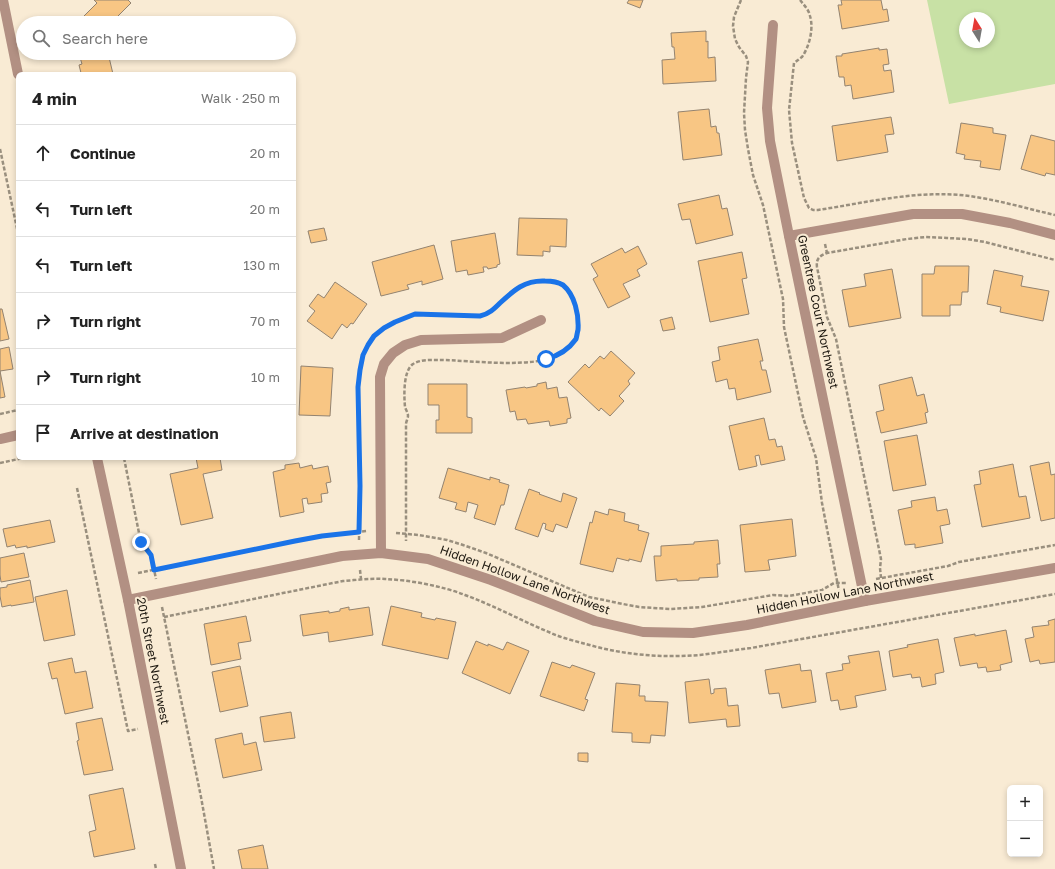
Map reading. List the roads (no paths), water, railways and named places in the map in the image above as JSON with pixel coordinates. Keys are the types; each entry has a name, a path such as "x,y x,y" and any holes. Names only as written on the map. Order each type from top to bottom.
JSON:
{"street":[{"path":"3,0 18,72"},
{"name":"Greentree Court Northwest","path":"773,25 767,108 770,141 865,601"},
{"path":"789,236 913,214 962,214 1010,223 1055,235"},
{"path":"380,553 380,377 384,364 392,353 405,345 421,340 502,338 541,320"},
{"path":"0,439 16,436"},
{"name":"20th Street Northwest","path":"97,460 128,600 181,869"},
{"name":"Hidden Hollow Lane Northwest","path":"128,600 342,556 380,553 428,559 491,580 595,621 643,632 693,633 739,626 865,601 1055,568"}]}
